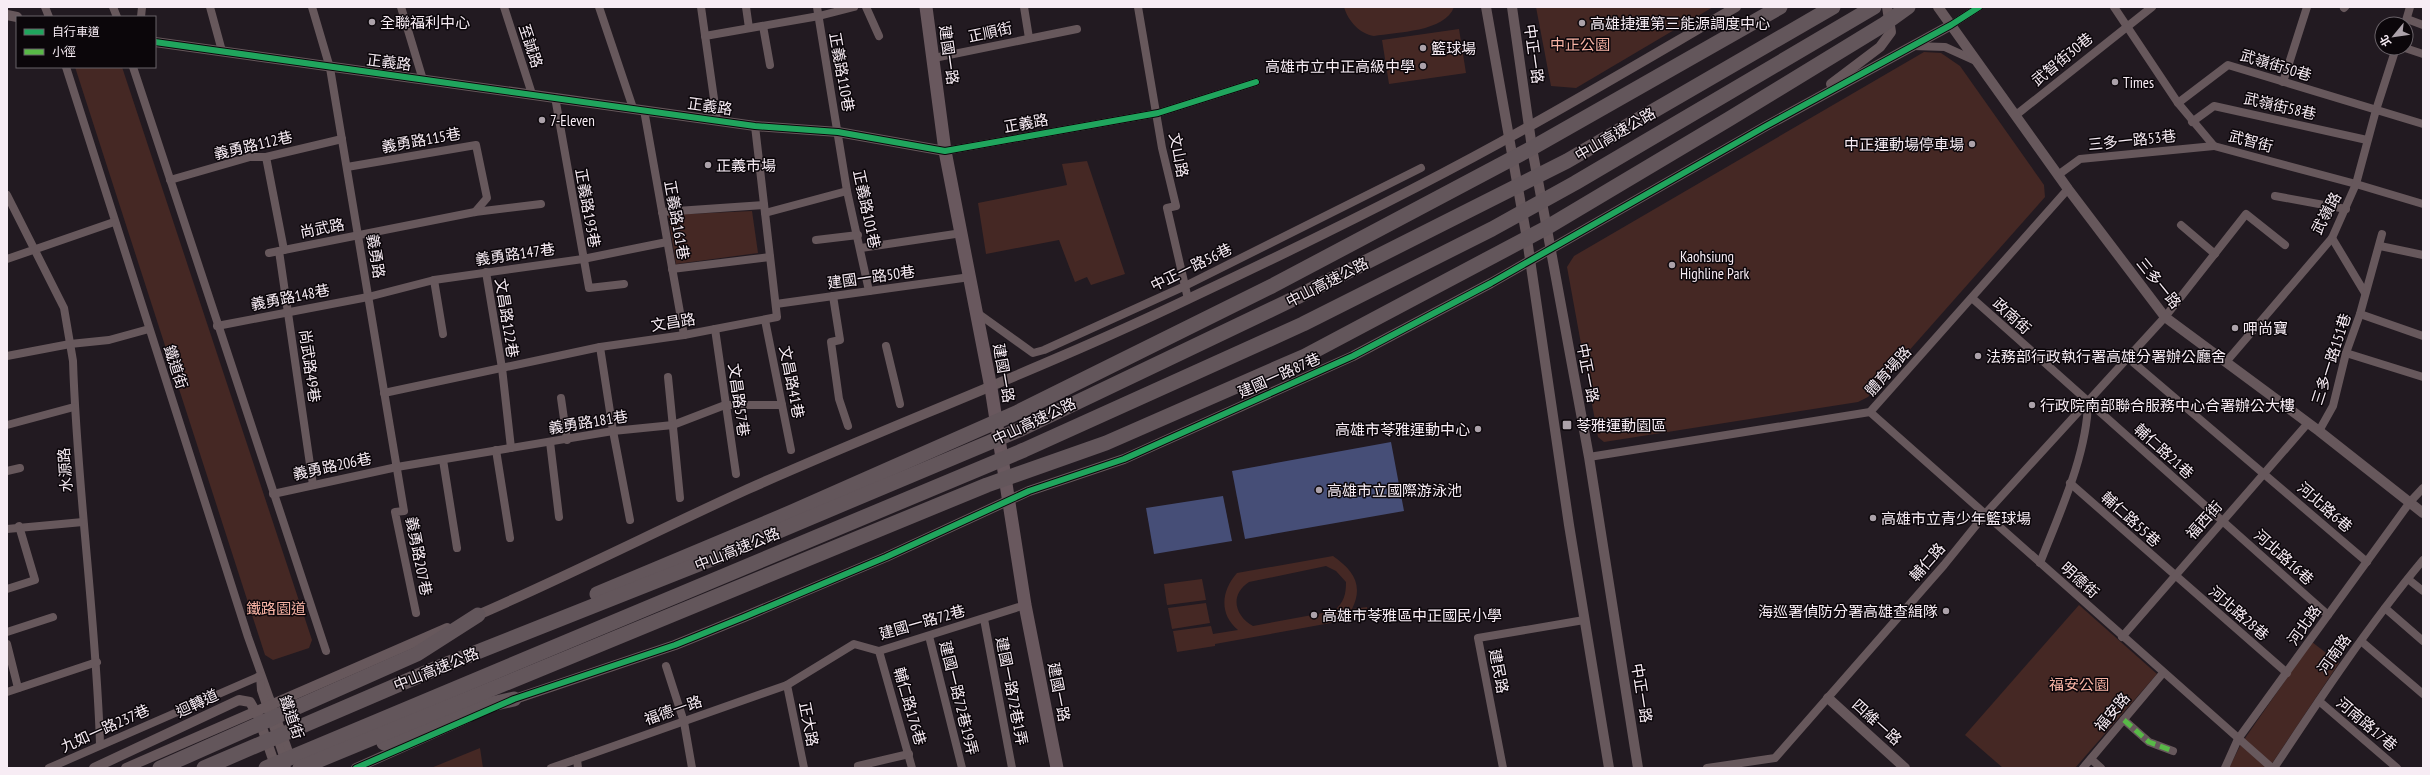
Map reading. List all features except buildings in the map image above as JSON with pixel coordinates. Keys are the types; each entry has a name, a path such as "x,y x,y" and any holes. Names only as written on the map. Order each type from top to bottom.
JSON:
{"highway":[{"path":"437,668 465,649 792,512 1018,412 1272,286 1532,148 1780,7"},
{"name":"中山高速公路","path":"204,768 376,693 724,554 1021,429 1289,302 1567,162 1833,7"},
{"name":"中山高速公路","path":"266,768 388,730 1024,450 1303,324 1492,229 1575,183 1873,7"},
{"path":"300,768 388,730 987,485 1106,444 1305,356 1546,228 1883,25 1908,7"},
{"path":"160,768 417,654 478,615"},
{"path":"326,768 388,730 514,699"}],"main road":[{"name":"建國一路","path":"926,7 934,58 945,151 962,233 990,388 1025,605 1057,768"}],"street":[{"path":"210,7 222,51"},
{"name":"義勇路","path":"312,7 330,68 404,511"},
{"path":"401,7 423,80"},
{"name":"至誠路","path":"504,7 532,94"},
{"path":"599,7 633,108"},
{"path":"701,7 717,120"},
{"path":"746,7 749,28"},
{"name":"正義路110巷","path":"817,7 838,132"},
{"path":"705,36 819,16 854,7"},
{"path":"866,7 879,36"},
{"name":"正順街","path":"1024,7 1030,38"},
{"name":"文山路","path":"1138,7 1158,113 1162,148 1176,206 1167,208 1188,299"},
{"path":"1486,7 1530,261 1584,620 1610,768"},
{"name":"中正一路","path":"1512,7 1532,148 1589,457 1638,768"},
{"path":"126,768 565,577 747,490 901,422 990,388 1188,299 1426,182 1530,127 1736,7"},
{"path":"1766,126 1842,77 1880,48 1891,32 1887,7"},
{"name":"三多一路","path":"1938,7 2068,189 2165,317 2308,423 2423,513"},
{"path":"1766,126 1951,25 1979,7"},
{"name":"武智街","path":"2114,7 2178,103 2192,122 2214,146 2356,184 2423,204"},
{"name":"武智街30巷","path":"2016,115 2127,25 2152,7"},
{"path":"2283,82 2308,7"},
{"path":"763,26 770,64"},
{"name":"正順街","path":"934,58 1077,29"},
{"name":"正義路","path":"156,42 330,68 555,97 755,126 838,132 945,151 1158,113 1256,82"},
{"path":"1913,46 1945,47 1977,62"},
{"name":"武嶺路","path":"2226,362 2332,238 2356,184 2367,140 2393,56"},
{"name":"武嶺街50巷","path":"2178,103 2228,65 2423,124"},
{"name":"鐵道街","path":"66,68 114,222 260,676 261,690 287,768"},
{"path":"133,68 217,326 326,651"},
{"name":"正義路193巷","path":"555,97 589,288 624,284"},
{"name":"武嶺街58巷","path":"2192,122 2214,106 2367,140"},
{"name":"正義路161巷","path":"644,110 684,335"},
{"path":"755,126 777,317 765,320"},
{"name":"建國一路87巷","path":"356,768 514,699 675,645 744,617 886,557 1008,499 1036,488 1124,459 1353,356 1550,251 1766,126"},
{"name":"正義路101巷","path":"838,132 847,191 861,248 869,291"},
{"name":"義勇路112巷","path":"170,180 250,157 266,157 342,139"},
{"name":"義勇路115巷","path":"347,167 476,145 487,198 474,212"},
{"name":"三多一路53巷","path":"2058,175 2080,159 2214,146"},
{"name":"尚武路49巷","path":"266,157 282,250 313,485"},
{"name":"中正一路56巷","path":"976,312 1033,353 1044,350 1185,286 1421,168"},
{"name":"體育場路","path":"1589,457 1870,412 2068,189"},
{"path":"662,212 764,209 847,191"},
{"name":"水源路","path":"7,195 64,308 73,361 74,406 83,522 97,662 100,744"},
{"path":"2275,196 2346,209"},
{"name":"尚武路","path":"269,253 474,212 541,204"},
{"name":"輔仁路","path":"1707,768 1775,758 1944,565 1986,512 2165,317 2246,214 2285,245"},
{"path":"7,259 114,222"},
{"path":"2182,225 2215,254"},
{"path":"861,248 962,233"},
{"name":"三多一路151巷","path":"2318,431 2333,406 2346,353 2360,314 2365,292 2380,246 2382,234"},
{"path":"816,240 858,235"},
{"path":"2332,238 2365,292"},
{"name":"義勇路147巷","path":"368,296 434,280 583,259 667,242"},
{"path":"2380,246 2423,255"},
{"path":"672,269 770,257"},
{"name":"文昌路122巷","path":"486,272 502,368 511,448"},
{"name":"建國一路50巷","path":"776,304 970,277"},
{"path":"434,280 443,334"},
{"name":"義勇路148巷","path":"217,326 368,296"},
{"path":"833,296 840,340 831,342 839,399 848,426"},
{"name":"政南街","path":"1972,298 2088,402"},
{"path":"2360,314 2423,336"},
{"name":"文昌路","path":"384,393 600,347 684,335 765,320"},
{"name":"文昌路41巷","path":"765,320 791,450"},
{"path":"7,356 70,344 109,340 149,329"},
{"name":"文昌路57巷","path":"715,329 736,474"},
{"path":"886,346 900,404"},
{"path":"600,347 613,432 630,520"},
{"path":"2346,353 2423,377"},
{"name":"河北路6巷","path":"2128,358 2367,562"},
{"path":"668,377 680,498"},
{"path":"560,398 567,440"},
{"path":"2040,564 2070,483 2088,419 2088,402"},
{"name":"輔仁路21巷","path":"2088,402 2222,521"},
{"name":"義勇路181巷","path":"397,467 613,432 672,425 725,405 782,405"},
{"path":"7,424 74,406"},
{"name":"明德街","path":"1870,412 1986,512 2040,564 2238,739 2273,768"},
{"name":"福西街","path":"2122,636 2308,423"},
{"path":"550,442 559,517"},
{"path":"496,450 510,538"},
{"path":"443,460 457,548"},
{"name":"義勇路206巷","path":"273,494 397,467"},
{"path":"7,471 20,468"},
{"name":"輔仁路55巷","path":"2070,483 2174,575"},
{"name":"河北路","path":"2225,768 2238,739 2410,502 2423,488"},
{"name":"義勇路207巷","path":"404,511 396,512 416,613"},
{"name":"河北路16巷","path":"2222,521 2328,615"},
{"path":"7,529 19,526 83,522"},
{"path":"7,589 35,580 19,526"},
{"name":"河南路","path":"2273,768 2361,641 2423,560"},
{"name":"河北路28巷","path":"2174,575 2286,673"},
{"path":"2408,579 2423,591"},
{"name":"建國一路72巷","path":"787,685 854,644 879,651 1025,605"},
{"path":"2385,608 2423,641"},
{"path":"7,632 53,617"},
{"name":"建國一路72巷1弄","path":"984,619 1012,768"},
{"name":"建民路","path":"1503,768 1478,638 1584,620"},
{"name":"建國一路72巷19弄","path":"929,636 962,768"},
{"path":"2361,641 2423,694"},
{"path":"7,644 18,688"},
{"name":"輔仁路176巷","path":"879,651 912,768"},
{"path":"7,692 97,662"},
{"path":"666,666 684,722 692,768"},
{"name":"福安路","path":"2082,768 2163,673"},
{"name":"鐵道街","path":"260,676 268,688 295,768"},
{"name":"九如一路237巷","path":"49,768 100,744 260,676"},
{"name":"福德一路","path":"551,768 787,685"},
{"name":"正大路","path":"787,685 804,768"},
{"name":"四維一路","path":"1828,698 1905,768"},
{"name":"迴轉道","path":"94,768 239,700 250,702 258,716 276,768"},
{"name":"河南路17巷","path":"2319,701 2397,768"},
{"path":"2124,720 2149,742 2173,751"},
{"path":"858,766 909,754"},
{"path":"577,759 578,768"},
{"path":"2091,759 2101,768"}],"green space":[{"path":"1344,7 1454,7 1449,15 1441,22 1431,26 1407,32 1374,36 1359,30 1348,17"},
{"name":"中正公園","path":"1536,7 1713,7 1576,88 1551,86"},
{"name":"籃球場","path":"1459,29 1466,73 1389,84 1382,40"},
{"path":"1924,52 1941,53 1960,66 2044,185 2045,197 1868,397 1858,402 1604,442 1598,437 1567,267 1574,256"},
{"name":"鐵路園道","path":"75,68 122,68 312,640 309,648 273,660 265,655"},
{"path":"1087,161 1125,274 1091,285 1087,277 1075,282 1059,240 986,254 978,203 1067,185 1062,164"},
{"path":"752,211 758,253 676,264 668,215"},
{"path":"1333,556 1351,573 1357,585 1357,593 1352,609 1367,607 1369,616 1177,652 1173,631 1211,626 1213,634 1238,630 1228,617 1224,602 1228,587 1237,573","holes":["1326,566 1336,571 1346,582 1346,587 1345,595 1334,611 1253,626 1242,617 1239,611 1237,605 1239,593 1249,582"]},
{"path":"1202,579 1206,600 1167,605 1164,584"},
{"path":"1206,603 1210,623 1172,629 1168,608"},
{"name":"福安公園","path":"2079,605 2157,674 2075,768 2003,768 1965,735"},
{"path":"2312,642 2339,663 2269,768 2229,768 2241,744"},
{"path":"480,748 483,768 431,768"}],"water":[{"name":"高雄市立國際游泳池","path":"1391,442 1404,511 1245,539 1232,471"},
{"path":"1223,496 1232,541 1154,554 1146,508"}],"marked path":[{"path":"2124,720 2149,742 2173,751"}],"cycle path":[{"path":"356,768 514,699 675,645 744,617 886,557 1029,491 1124,459 1353,356 1491,283 1766,126 1951,25 1979,7"},
{"path":"156,42 755,126 838,132 945,151 1158,113 1256,82"}],"place":[{"name":"全聯福利中心","path":"372,22"},
{"name":"高雄捷運第三能源調度中心","path":"1582,23"},
{"name":"籃球場","path":"1423,48"},
{"name":"高雄市立中正高級中學","path":"1423,66"},
{"name":"Times","path":"2115,82"},
{"name":"7-Eleven","path":"542,120"},
{"name":"中正運動場停車場","path":"1972,144"},
{"name":"正義市場","path":"708,165"},
{"name":"Kaohsiung Highline Park","path":"1672,265"},
{"name":"呷尚寶","path":"2235,328"},
{"name":"法務部行政執行署高雄分署辦公廳舍","path":"1978,356"},
{"name":"行政院南部聯合服務中心合署辦公大樓","path":"2032,405"},
{"name":"苓雅運動園區","path":"1567,425"},
{"name":"高雄市苓雅運動中心","path":"1478,429"},
{"name":"高雄市立國際游泳池","path":"1319,490"},
{"name":"高雄市立青少年籃球場","path":"1873,518"},
{"name":"海巡署偵防分署高雄查緝隊","path":"1946,611"},
{"name":"高雄市苓雅區中正國民小學","path":"1314,615"}]}
